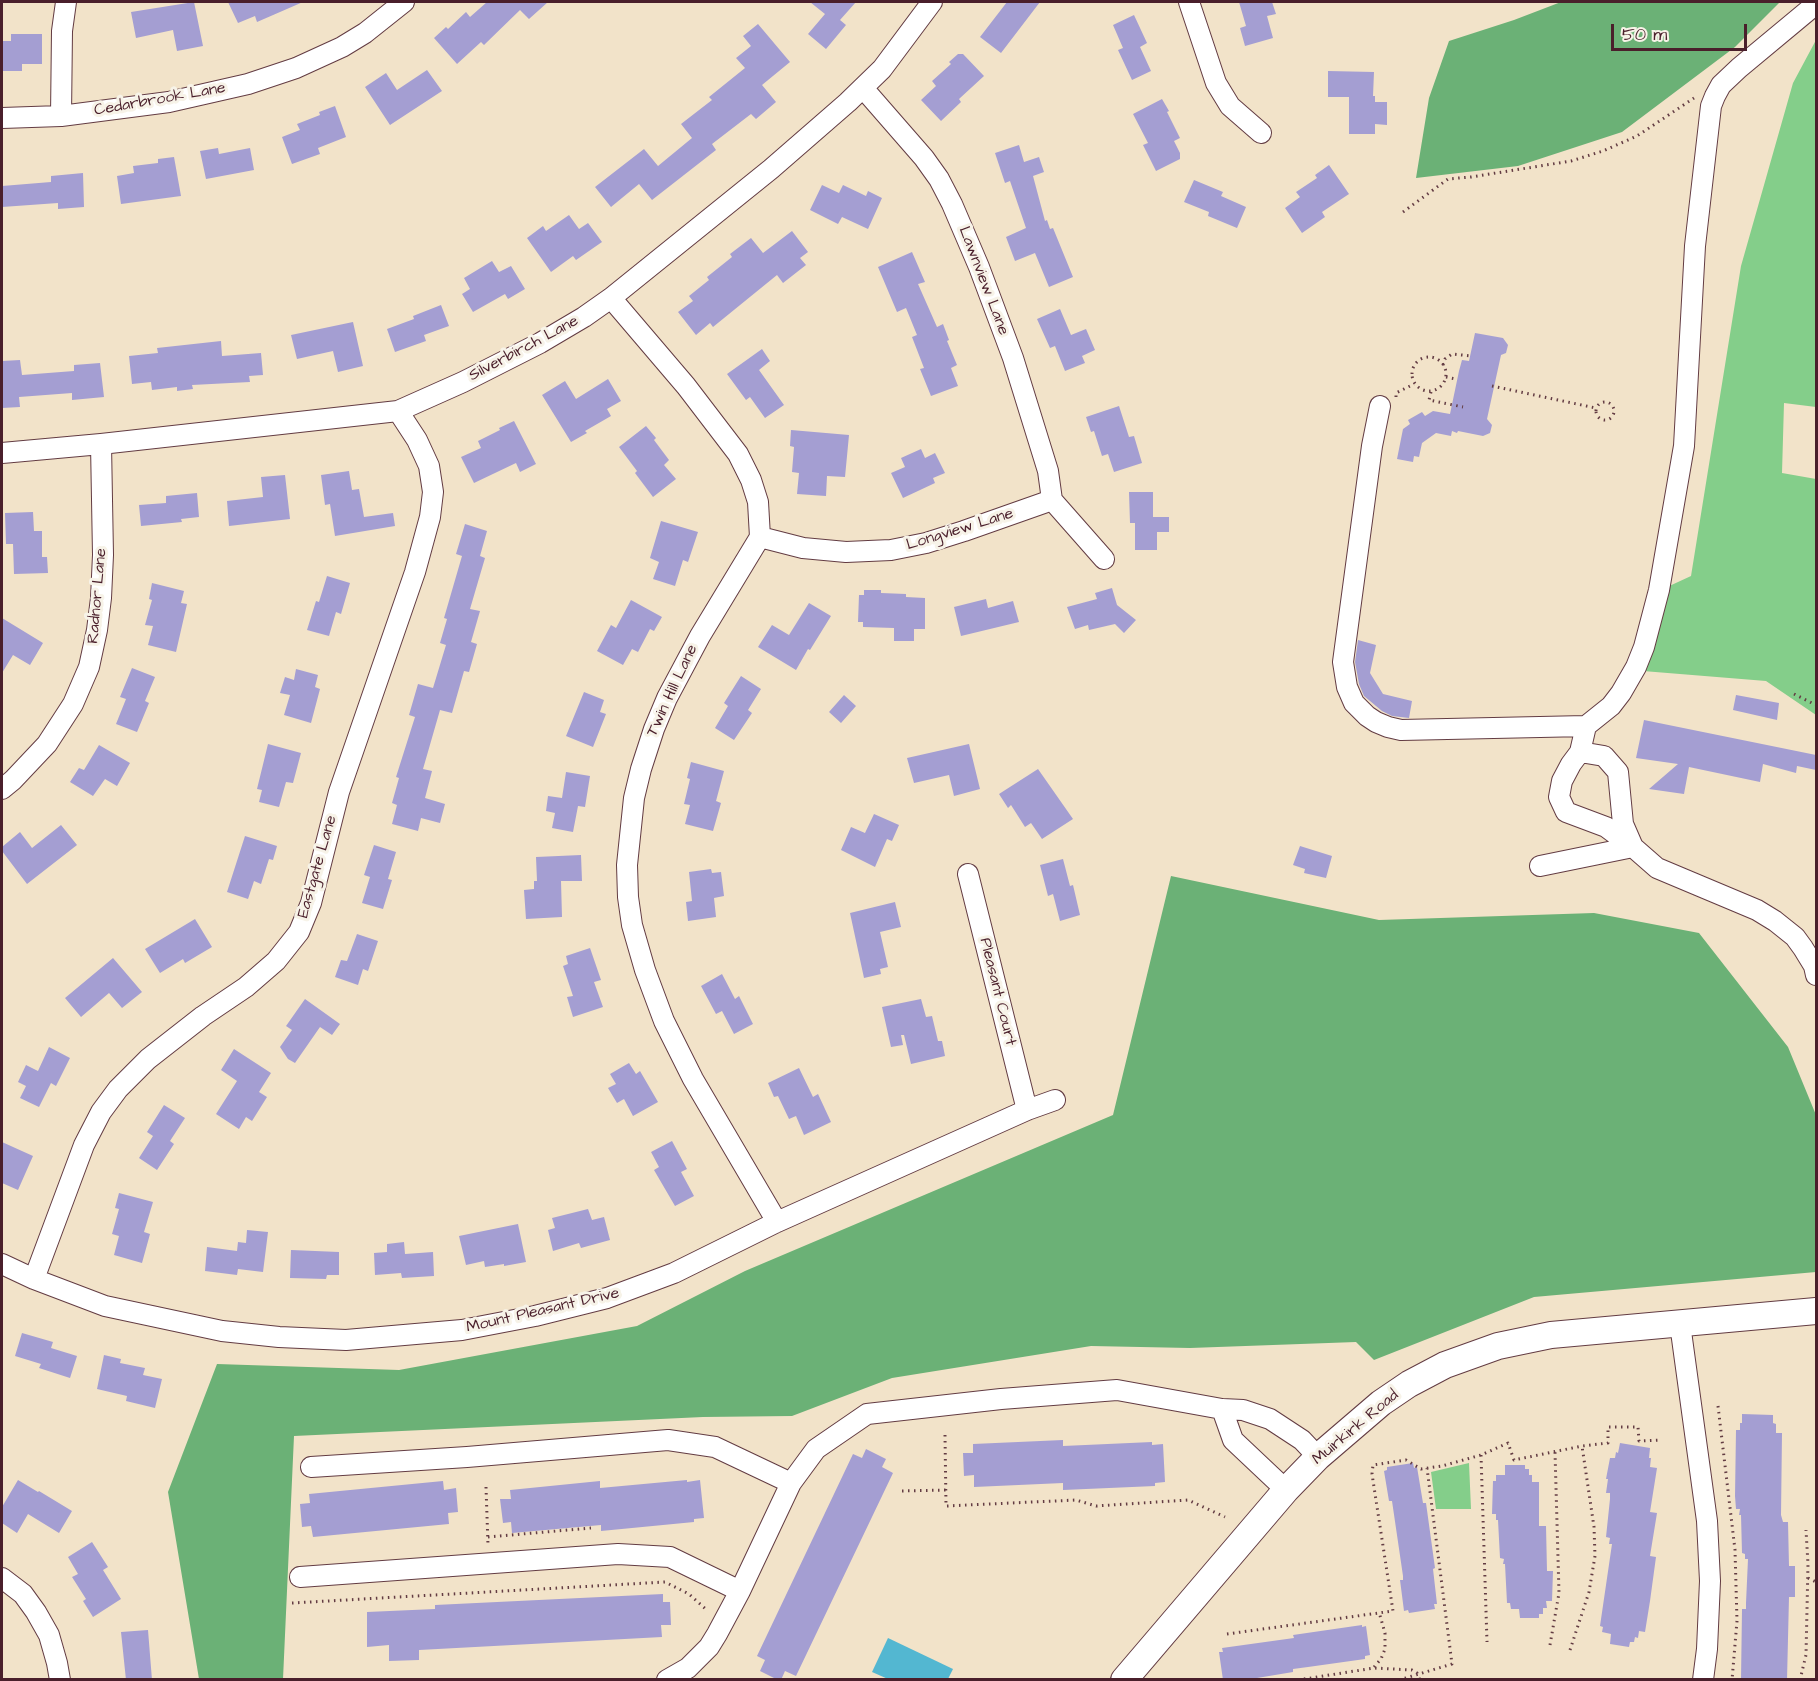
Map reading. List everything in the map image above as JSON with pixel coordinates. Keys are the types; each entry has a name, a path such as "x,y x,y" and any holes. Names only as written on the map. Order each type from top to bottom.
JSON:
{"main road":[{"name":"Muirkirk Road","path":"1124,1680 1286,1490 1318,1457 1381,1403 1445,1365 1498,1346 1551,1335 1816,1311"}],"street":[{"path":"61,116 62,31 66,2"},
{"name":"Cedarbrook Lane","path":"2,118 61,116 169,102 248,84 296,68 342,47 404,2"},
{"name":"Silverbirch Lane","path":"2,453 398,411 463,382 540,343 584,317 611,298 771,169 863,88 896,53 932,2"},
{"path":"1189,2 1216,83 1230,106 1261,133"},
{"path":"1380,406 1372,446 1343,662 1347,687 1354,703 1367,717 1388,728 1401,730 1586,726 1611,706 1631,678 1644,647 1659,590 1684,446 1695,246 1714,96 1739,68 1816,4"},
{"name":"Lawnview Lane","path":"863,88 924,158 939,179 952,204 979,267 1012,358 1048,471 1052,500"},
{"path":"611,298 686,386 738,454 752,480 758,501 760,537"},
{"name":"Eastgate Lane","path":"34,1279 84,1145 101,1112 118,1089 148,1059 203,1016 246,987 276,961 299,932 311,903 339,792 415,572 430,517 433,492 429,466 417,440 398,411"},
{"name":"Radnor Lane","path":"2,789 47,744 73,704 89,667 98,630 103,565 101,444"},
{"path":"1052,500 1104,559"},
{"name":"Longview Lane","path":"760,537 803,549 846,552 891,550 926,543 1052,500"},
{"name":"Twin Hill Lane","path":"760,537 700,636 666,699 654,729 634,798 627,865 632,925 645,970 664,1021 693,1079 777,1222"},
{"path":"1586,726 1580,752 1562,781 1559,797 1566,812 1606,826 1657,868 1757,910 1775,921 1795,937 1814,966 1816,975"},
{"path":"1580,752 1604,756 1618,772 1623,824 1633,847"},
{"path":"1540,866 1633,847"},
{"name":"Pleasant Court","path":"968,874 1027,1110"},
{"name":"Mount Pleasant Drive","path":"2,1264 34,1279 105,1306 222,1331 279,1337 346,1340 462,1330 535,1316 607,1298 674,1273 777,1222 1054,1100"},
{"path":"1680,1324 1707,1521 1710,1581 1707,1649 1703,1680"},
{"path":"667,1680 688,1668 709,1647 740,1591 791,1483 816,1449 867,1414 1001,1399 1116,1390 1222,1409 1243,1410 1270,1419 1302,1440 1318,1457"},
{"path":"1222,1409 1233,1440 1286,1490"},
{"path":"311,1467 668,1440 715,1447 791,1483"},
{"path":"300,1577 618,1554 670,1557 740,1591"},
{"path":"2,1578 22,1594 36,1612 49,1635 60,1680"}],"path":[{"path":"1403,212 1448,179 1571,161 1603,151 1637,136 1702,92"},
{"path":"1443,365 1445,359 1452,354 1471,356"},
{"path":"1425,357 1436,358 1443,365 1446,377 1441,387 1431,392 1419,389 1411,375 1415,364 1425,357"},
{"path":"1446,377 1456,379"},
{"path":"1492,386 1596,408"},
{"path":"1431,392 1429,400 1463,407"},
{"path":"1602,402 1609,402 1614,413 1608,420 1602,420 1597,416 1596,408 1602,402"},
{"path":"1794,694 1816,705"},
{"path":"1718,1406 1735,1550 1737,1621 1732,1680"},
{"path":"1227,1634 1392,1611 1372,1474 1373,1464 1406,1460 1421,1468 1442,1466 1481,1455 1508,1443 1514,1460 1608,1443 1608,1427 1638,1426 1639,1441 1661,1440"},
{"path":"945,1435 946,1506 1076,1500 1096,1506 1188,1500 1225,1517"},
{"path":"1570,1650 1589,1592 1595,1556 1591,1500 1582,1446"},
{"path":"1550,1645 1559,1593 1555,1451"},
{"path":"1481,1455 1487,1642"},
{"path":"1399,1680 1452,1664 1427,1468"},
{"path":"486,1487 488,1547"},
{"path":"902,1491 946,1490"},
{"path":"488,1538 559,1529 591,1528"},
{"path":"1800,1680 1806,1655 1808,1578 1806,1530"},
{"path":"1808,1578 1816,1582"},
{"path":"292,1603 665,1582 689,1594 722,1624"},
{"path":"1374,1668 1385,1649 1385,1633 1379,1612"},
{"path":"1298,1680 1374,1668 1412,1670 1418,1673 1420,1680"}],"green space":[{"path":"1561,2 1780,2 1735,47 1622,132 1518,166 1416,178 1429,98 1449,41"},
{"path":"1816,40 1816,407 1784,403 1782,473 1816,479 1816,715 1766,681 1643,671 1665,588 1691,576 1741,266 1793,83"},
{"path":"1171,876 1379,920 1594,913 1699,933 1788,1047 1816,1115 1816,1272 1534,1297 1374,1360 1356,1342 1190,1348 1091,1346 892,1378 792,1416 703,1417 294,1436 283,1679 199,1679 168,1492 217,1364 399,1370 637,1326 745,1271 1113,1115"},
{"path":"1469,1463 1471,1509 1436,1509 1431,1472"}],"water":[{"path":"888,1638 953,1669 948,1679 888,1679 872,1672"}],"building":[{"path":"194,2 203,46 177,51 173,30 136,38 131,12"},
{"path":"228,2 303,2 257,22 255,16 238,23"},
{"path":"487,2 548,2 529,19 520,10 484,45 481,42 457,64 434,38 446,27 448,29 466,12 470,17"},
{"path":"810,2 856,2 840,20 846,25 826,49 808,34 825,14"},
{"path":"1007,2 1040,2 1001,53 980,37"},
{"path":"1239,2 1272,2 1276,14 1267,16 1273,38 1245,46 1240,28 1246,26"},
{"path":"1134,15 1147,43 1140,47 1151,71 1132,80 1118,50 1123,48 1113,25"},
{"path":"758,24 790,62 762,85 776,102 756,119 751,114 712,144 716,150 652,200 639,184 611,207 595,187 644,149 658,166 692,138 681,124 712,100 709,97 745,68 736,58 751,46 743,36"},
{"path":"11,34 42,34 42,64 22,64 22,71 2,71 2,41 11,41"},
{"path":"958,54 963,54 984,76 959,99 961,102 941,121 921,100 936,86 932,81 951,64 949,62"},
{"path":"427,70 442,91 390,125 365,87 386,73 397,90"},
{"path":"1328,71 1374,72 1373,96 1375,96 1375,102 1387,102 1387,125 1375,124 1375,134 1349,134 1349,97 1328,97"},
{"path":"1162,99 1180,138 1174,141 1180,153 1180,159 1156,171 1143,145 1148,143 1133,114"},
{"path":"335,106 346,137 318,148 320,154 292,164 282,137 300,130 297,124"},
{"path":"1019,145 1024,162 1039,157 1044,172 1033,176 1045,221 1047,220 1050,229 1053,228 1073,277 1049,287 1035,253 1015,261 1006,237 1026,228 1010,181 1005,183 995,153"},
{"path":"218,148 219,154 250,148 254,170 206,179 200,151"},
{"path":"174,157 181,196 121,204 117,176 134,173 133,166 158,163 158,159"},
{"path":"1329,165 1349,194 1322,212 1325,217 1302,233 1285,208 1300,197 1296,192 1317,178 1315,175"},
{"path":"83,173 84,207 58,209 58,203 2,207 2,186 51,182 51,176"},
{"path":"1194,180 1223,192 1221,196 1246,207 1237,228 1208,216 1209,212 1184,202"},
{"path":"822,185 839,193 843,185 866,196 868,191 882,198 868,229 842,217 838,224 810,210"},
{"path":"569,215 579,229 588,223 602,242 576,260 573,256 551,272 527,238 543,226 546,231"},
{"path":"792,231 808,252 800,258 806,265 783,283 777,275 713,327 710,323 696,335 678,312 693,301 689,296 709,280 707,277 732,257 730,254 751,238 763,253"},
{"path":"912,252 925,282 918,284 937,327 943,324 957,365 951,368 958,386 931,396 920,369 924,368 912,337 917,335 906,308 897,312 878,267"},
{"path":"492,261 499,272 511,266 525,289 508,299 505,294 473,312 462,294 470,289 464,278"},
{"path":"441,305 449,326 424,335 426,341 395,352 387,329 414,319 413,316"},
{"path":"1060,309 1071,335 1086,329 1095,350 1082,356 1085,363 1065,371 1055,346 1050,348 1037,319"},
{"path":"353,322 363,366 338,372 333,351 297,359 291,335"},
{"path":"1475,333 1503,338 1508,345 1506,353 1501,355 1487,419 1492,425 1490,433 1483,436 1452,431 1451,436 1436,433 1422,443 1419,457 1414,456 1413,462 1397,459 1403,429 1410,424 1408,420 1422,412 1425,416 1433,411 1450,414 1462,360 1469,361"},
{"path":"221,341 222,356 261,353 263,375 249,376 250,382 192,385 193,389 177,391 177,387 152,390 151,382 132,384 129,356 158,353 157,348"},
{"path":"762,349 770,361 759,370 784,405 765,418 750,397 746,400 727,374"},
{"path":"20,360 22,375 74,371 74,365 100,363 104,397 72,400 72,393 19,397 20,407 2,408 2,361"},
{"path":"608,379 621,401 607,409 611,416 571,442 542,395 565,381 576,399"},
{"path":"1119,406 1129,437 1134,436 1142,463 1114,472 1108,454 1102,456 1094,431 1091,432 1086,417"},
{"path":"514,421 536,464 520,472 516,463 474,483 461,457 481,448 478,441"},
{"path":"646,426 669,460 664,465 676,479 653,497 619,447"},
{"path":"791,430 849,435 845,477 827,476 826,496 797,494 799,473 792,472 794,447 790,446"},
{"path":"921,449 925,458 935,453 945,473 933,478 935,483 903,498 891,473 905,467 901,458"},
{"path":"349,471 352,490 359,489 364,517 393,513 395,526 335,536 330,504 325,505 321,475"},
{"path":"285,475 290,519 229,526 227,501 263,497 261,477"},
{"path":"1129,492 1153,492 1153,517 1169,517 1169,532 1157,532 1157,550 1135,550 1135,523 1130,523"},
{"path":"197,493 199,517 181,519 182,522 141,526 139,505 166,503 166,496"},
{"path":"33,512 34,531 42,531 42,557 47,557 48,573 14,574 13,544 6,544 5,513"},
{"path":"661,521 698,532 688,562 683,560 675,586 653,579 659,562 650,558"},
{"path":"465,524 487,531 480,556 485,558 470,609 480,611 471,642 477,644 469,672 464,671 452,713 440,710 423,769 432,771 425,798 445,804 440,823 421,818 418,831 392,824 397,805 392,803 399,778 396,777 415,717 409,715 418,684 433,688 446,645 440,643 447,619 444,618 462,556 456,554"},
{"path":"327,576 350,583 341,614 336,612 329,636 307,630"},
{"path":"152,583 184,591 181,603 187,604 176,652 148,645 153,626 145,625 152,600 149,599"},
{"path":"1112,588 1117,605 1136,620 1124,633 1115,624 1089,630 1088,625 1075,629 1067,607 1097,599 1095,593"},
{"path":"864,590 881,590 881,593 906,594 906,597 925,598 925,629 914,629 914,641 894,641 894,628 863,627 863,622 858,622 859,595 864,595"},
{"path":"986,599 988,608 1013,601 1019,622 961,636 954,607"},
{"path":"631,600 662,617 654,631 650,629 638,652 632,649 623,665 597,651 611,625 616,628"},
{"path":"809,603 831,616 796,670 758,647 772,625 789,635"},
{"path":"2,618 43,643 30,665 13,655 2,673"},
{"path":"1358,640 1376,645 1370,673 1383,694 1412,701 1409,718 1392,716 1364,696 1355,662"},
{"path":"132,668 155,677 145,701 149,703 137,732 116,724 126,699 120,697"},
{"path":"296,669 318,675 315,687 320,689 311,723 284,715 290,695 280,693 285,677 294,680"},
{"path":"741,676 761,689 748,710 752,713 734,740 715,728 728,706 724,703"},
{"path":"584,692 604,700 600,712 606,714 593,747 566,736"},
{"path":"844,695 856,706 841,723 829,712"},
{"path":"1736,695 1779,703 1777,720 1733,710"},
{"path":"1644,720 1816,755 1816,770 1797,766 1796,773 1763,764 1760,782 1689,767 1684,794 1649,789 1678,764 1636,758"},
{"path":"268,744 301,753 293,783 286,782 279,807 259,802 262,790 257,789"},
{"path":"969,744 980,789 954,796 949,775 914,783 907,758"},
{"path":"99,745 130,763 117,786 105,779 93,796 70,782 79,768 84,770"},
{"path":"691,762 724,771 716,801 721,803 713,831 685,824 690,805 684,804 690,779 687,778"},
{"path":"1038,769 1073,819 1042,839 1031,823 1025,827 1011,805 1008,808 999,794"},
{"path":"566,772 590,776 585,807 578,806 573,832 552,828 555,813 546,811 548,796 562,798"},
{"path":"874,814 899,825 892,841 887,839 875,867 841,850 851,827 865,833"},
{"path":"61,825 77,845 27,884 2,851 2,847 20,832 32,848"},
{"path":"245,836 277,846 273,860 269,859 261,884 254,881 248,899 227,892"},
{"path":"374,845 396,852 388,879 392,880 383,909 362,903 370,877 364,875"},
{"path":"1300,846 1332,856 1326,878 1304,873 1305,869 1293,865"},
{"path":"581,855 582,881 561,881 562,917 526,919 524,890 534,889 534,881 537,881 536,857"},
{"path":"1063,859 1070,886 1073,885 1080,915 1060,921 1053,894 1048,896 1040,865"},
{"path":"711,869 712,873 721,872 724,896 714,898 716,917 688,921 686,902 692,901 689,872"},
{"path":"895,902 901,927 880,932 888,967 880,969 881,974 864,978 850,913"},
{"path":"195,919 212,947 185,963 183,959 160,973 145,949"},
{"path":"357,934 378,941 368,971 363,969 358,985 335,977 341,960 347,961"},
{"path":"590,948 601,980 594,982 603,1007 573,1017 567,997 573,996 563,966 568,964 566,956"},
{"path":"113,958 142,992 122,1008 109,993 81,1017 65,998"},
{"path":"722,974 735,999 739,996 753,1024 734,1034 722,1011 716,1014 701,986"},
{"path":"305,999 340,1024 332,1035 320,1027 295,1063 288,1059 280,1047 292,1030 286,1026"},
{"path":"921,999 926,1017 932,1016 938,1041 942,1041 945,1056 911,1064 904,1035 901,1035 903,1045 891,1047 882,1007"},
{"path":"49,1047 70,1058 56,1086 51,1083 39,1107 20,1098 26,1086 18,1082 26,1065 38,1071"},
{"path":"234,1049 271,1073 259,1092 267,1097 252,1121 246,1117 239,1129 216,1114 237,1081 221,1070"},
{"path":"629,1063 636,1074 640,1071 658,1102 633,1116 624,1099 617,1103 608,1088 616,1084 610,1074"},
{"path":"799,1068 813,1097 818,1094 831,1122 804,1135 796,1116 789,1119 778,1096 774,1097 768,1083"},
{"path":"164,1105 185,1118 170,1141 174,1144 157,1170 139,1158 153,1136 147,1132"},
{"path":"672,1141 687,1169 681,1172 694,1196 675,1206 654,1170 659,1167 651,1152"},
{"path":"2,1142 33,1156 18,1190 2,1183"},
{"path":"119,1193 153,1202 144,1232 150,1234 142,1263 114,1255 119,1236 112,1234 119,1209 115,1208"},
{"path":"588,1209 592,1220 604,1217 610,1240 581,1248 579,1243 553,1251 548,1230 555,1228 552,1218"},
{"path":"518,1224 526,1262 485,1267 484,1261 466,1265 459,1236"},
{"path":"247,1230 268,1232 263,1272 238,1269 237,1275 205,1271 207,1247 237,1251 238,1242 246,1243"},
{"path":"404,1242 405,1254 433,1252 434,1276 402,1278 401,1273 375,1275 374,1253 387,1252 387,1244"},
{"path":"291,1250 339,1252 339,1275 327,1275 326,1279 290,1278"},
{"path":"22,1333 53,1342 51,1348 77,1356 70,1378 39,1368 41,1364 15,1356"},
{"path":"104,1355 121,1359 120,1363 145,1368 143,1375 162,1379 155,1408 126,1401 127,1396 97,1389"},
{"path":"1742,1414 1773,1415 1776,1433 1782,1433 1781,1515 1783,1522 1788,1522 1789,1566 1795,1566 1795,1597 1789,1597 1787,1680 1741,1680 1742,1609 1746,1609 1748,1559 1745,1559 1745,1554 1742,1553 1741,1515 1739,1515 1740,1509 1736,1509 1735,1496 1736,1430 1740,1430"},
{"path":"1063,1440 1063,1446 1152,1442 1152,1445 1163,1444 1165,1482 1155,1483 1155,1486 1063,1490 1063,1483 974,1487 974,1475 964,1476 963,1453 973,1453 973,1444"},
{"path":"1620,1443 1650,1448 1650,1467 1657,1468 1650,1512 1657,1513 1650,1556 1656,1557 1650,1601 1645,1632 1639,1631 1638,1638 1635,1637 1634,1642 1630,1642 1629,1647 1610,1644 1611,1634 1602,1632 1603,1627 1600,1626 1612,1544 1609,1544 1610,1538 1606,1537 1610,1493 1606,1493 1608,1479 1606,1479 1610,1458 1615,1458"},
{"path":"866,1449 886,1459 882,1467 893,1473 796,1676 785,1671 781,1680 778,1680 760,1671 765,1660 757,1656 853,1454 862,1458"},
{"path":"1413,1463 1414,1468 1417,1467 1423,1503 1426,1503 1435,1568 1433,1569 1437,1604 1434,1604 1435,1609 1409,1613 1408,1610 1404,1611 1400,1580 1403,1580 1403,1576 1392,1501 1389,1501 1384,1471 1387,1467"},
{"path":"1505,1465 1525,1465 1525,1469 1529,1469 1529,1475 1532,1475 1532,1482 1539,1482 1539,1526 1546,1526 1547,1571 1553,1571 1552,1601 1546,1601 1547,1608 1543,1608 1543,1614 1539,1614 1539,1618 1520,1618 1519,1609 1511,1609 1510,1603 1507,1603 1505,1564 1503,1564 1504,1559 1500,1558 1498,1520 1496,1520 1496,1514 1492,1514 1493,1481 1496,1481 1496,1475 1505,1475"},
{"path":"18,1480 72,1511 59,1533 28,1514 17,1533 2,1523 2,1507"},
{"path":"687,1480 687,1482 700,1480 704,1518 694,1519 694,1522 601,1531 601,1525 512,1533 511,1522 503,1523 500,1499 511,1499 510,1490 600,1481 600,1488"},
{"path":"443,1481 444,1490 456,1488 458,1512 448,1513 449,1524 313,1537 311,1526 302,1527 300,1504 310,1503 309,1494"},
{"path":"92,1542 108,1567 103,1570 121,1599 93,1617 83,1601 86,1599 72,1577 78,1574 68,1557"},
{"path":"663,1594 663,1602 670,1602 671,1625 661,1625 662,1637 419,1650 419,1660 389,1661 389,1645 367,1647 367,1612 435,1609 435,1605"},
{"path":"1362,1625 1362,1627 1366,1626 1370,1655 1365,1656 1365,1659 1293,1669 1293,1672 1245,1680 1223,1680 1219,1652 1223,1652 1222,1648 1294,1638 1293,1635"},
{"path":"148,1630 152,1680 126,1680 121,1632"}]}
